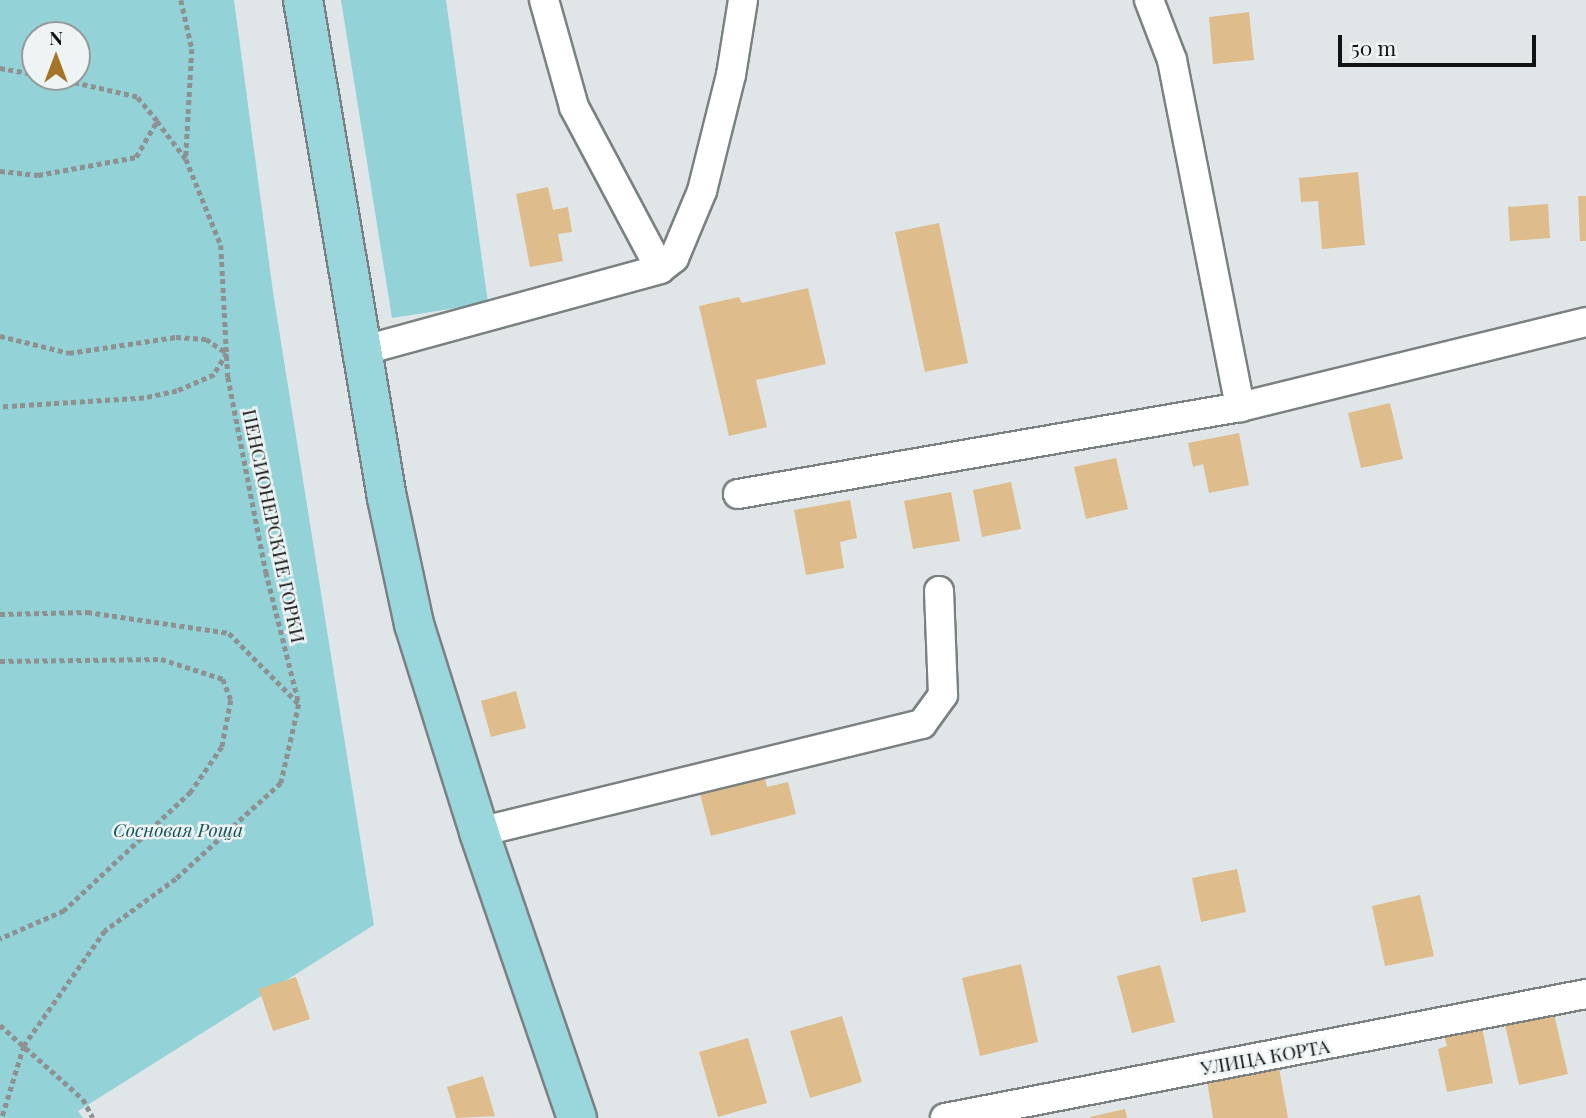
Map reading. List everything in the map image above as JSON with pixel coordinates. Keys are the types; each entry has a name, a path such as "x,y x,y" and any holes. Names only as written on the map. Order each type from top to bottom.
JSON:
{"main road":[{"path":"303,0 361,351 414,624 479,832 577,1118"}],"street":[{"path":"544,0 574,107 660,270"},
{"path":"361,351 660,270 685,242 702,191 731,75 743,0"},
{"path":"1149,0 1172,60 1240,407"},
{"path":"738,494 1240,407 1586,322"},
{"path":"479,832 922,724 943,695 939,591"},
{"name":"УЛИЦА КОРТА","path":"945,1118 1586,994"}],"path":[{"name":"ПЕНСИОНЕРСКИЕ ГОРКИ","path":"181,0 192,49 186,159"},
{"path":"0,68 21,72"},
{"name":"ПЕНСИОНЕРСКИЕ ГОРКИ","path":"2,1118 23,1046 105,931 176,879 281,783 299,704 266,572 227,353 221,245 186,159 157,121 137,97 91,86"},
{"path":"0,171 38,175 136,157 157,121"},
{"path":"0,337 69,353 176,337 206,339 227,353 214,375 177,391 144,398 0,407"},
{"path":"0,614 88,612 229,633 299,704"},
{"path":"0,661 161,659 223,679 231,700 222,747 191,792 64,912 0,939"},
{"path":"0,1025 83,1099 93,1118"}],"green space":[{"name":"Сосновая Роща","path":"0,0 234,0 273,292 374,925 78,1111 83,1118 0,1118"},
{"path":"341,0 446,0 488,303 392,318"}],"building":[{"path":"1249,12 1254,60 1213,64 1209,17"},
{"path":"1358,172 1365,245 1322,249 1318,201 1301,202 1299,178"},
{"path":"548,187 553,210 568,207 572,232 558,234 563,261 530,267 516,194"},
{"path":"1578,196 1586,196 1586,241 1580,241"},
{"path":"1548,204 1550,238 1510,241 1508,207"},
{"path":"939,223 968,363 925,372 895,232"},
{"path":"808,288 826,364 756,380 767,427 729,436 699,306 739,297 742,303"},
{"path":"1390,403 1403,459 1361,468 1348,413"},
{"path":"1239,433 1249,485 1209,493 1203,464 1193,467 1188,443"},
{"path":"1116,458 1128,509 1086,519 1074,467"},
{"path":"1011,482 1021,529 982,537 973,490"},
{"path":"951,492 960,541 913,549 904,501"},
{"path":"850,500 857,538 840,542 844,568 806,575 794,510"},
{"path":"516,691 526,728 491,737 481,701"},
{"path":"763,770 767,787 788,782 796,814 711,836 698,786"},
{"path":"1237,869 1246,912 1201,922 1192,878"},
{"path":"1420,895 1434,956 1385,966 1372,906"},
{"path":"1021,964 1038,1042 980,1056 962,978"},
{"path":"1160,965 1175,1022 1132,1033 1117,976"},
{"path":"296,977 310,1019 273,1031 259,989"},
{"path":"1554,1014 1568,1074 1519,1085 1505,1025"},
{"path":"842,1016 862,1082 810,1098 790,1031"},
{"path":"1482,1027 1493,1083 1447,1092 1438,1049 1447,1046 1444,1035"},
{"path":"748,1038 767,1103 718,1117 699,1052"},
{"path":"1279,1068 1288,1118 1213,1118 1207,1080"},
{"path":"483,1076 495,1116 456,1118 447,1087"},
{"path":"1125,1109 1127,1118 1090,1118 1090,1117"}]}
